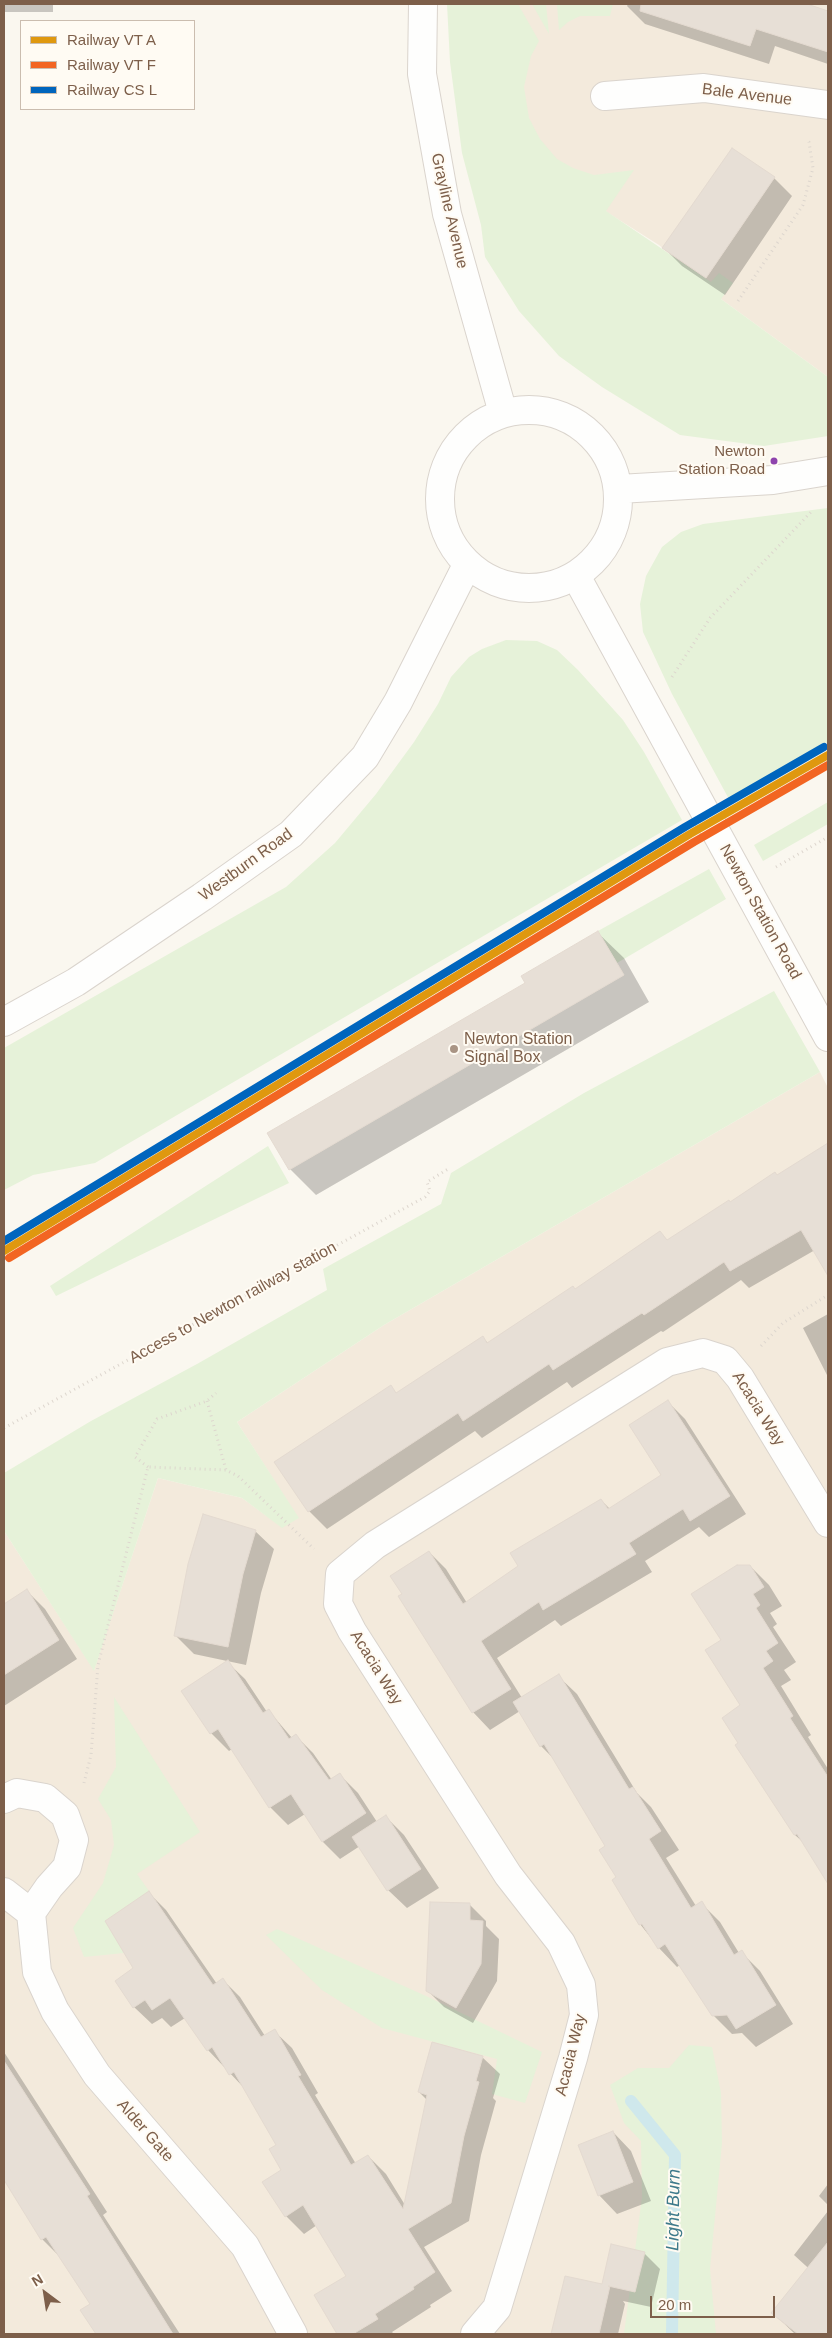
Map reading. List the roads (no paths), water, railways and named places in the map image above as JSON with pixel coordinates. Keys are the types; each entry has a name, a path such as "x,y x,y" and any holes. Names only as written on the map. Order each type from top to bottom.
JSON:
{"street":[{"name":"Grayline Avenue","path":"422,4 422,74 447,214 503,413"},
{"name":"Bale Avenue","path":"605,96 704,88 828,105"},
{"path":"537,409 574,421 604,448 619,489 618,517 602,552 576,576 544,588 514,588 488,580 467,565 451,544 444,526 440,489 450,458 473,429 503,413 537,409"},
{"path":"619,489 773,480 828,472"},
{"name":"Westburn Road","path":"4,1022 76,982 291,834 365,757 398,702 467,565"},
{"name":"Newton Station Road","path":"576,576 828,1037"},
{"name":"Acacia Way","path":"475,2334 497,2308 573,2058 584,2015 581,1985 561,1944 508,1875 352,1631 338,1604 340,1574 375,1546 666,1362 703,1353 725,1360 740,1378 828,1523"},
{"path":"4,1799 17,1793 45,1798 65,1815 74,1840 68,1867 49,1887 30,1913 4,1892"},
{"name":"Alder Gate","path":"30,1913 37,1972 55,2012 97,2075 245,2246 293,2334"}],"waterway":[{"name":"Light Burn","path":"631,2101 675,2155 672,2334"}],"place":[{"name":"Newton Station Road","path":"774,461"},
{"name":"Newton Station Signal Box","path":"454,1049"}]}
